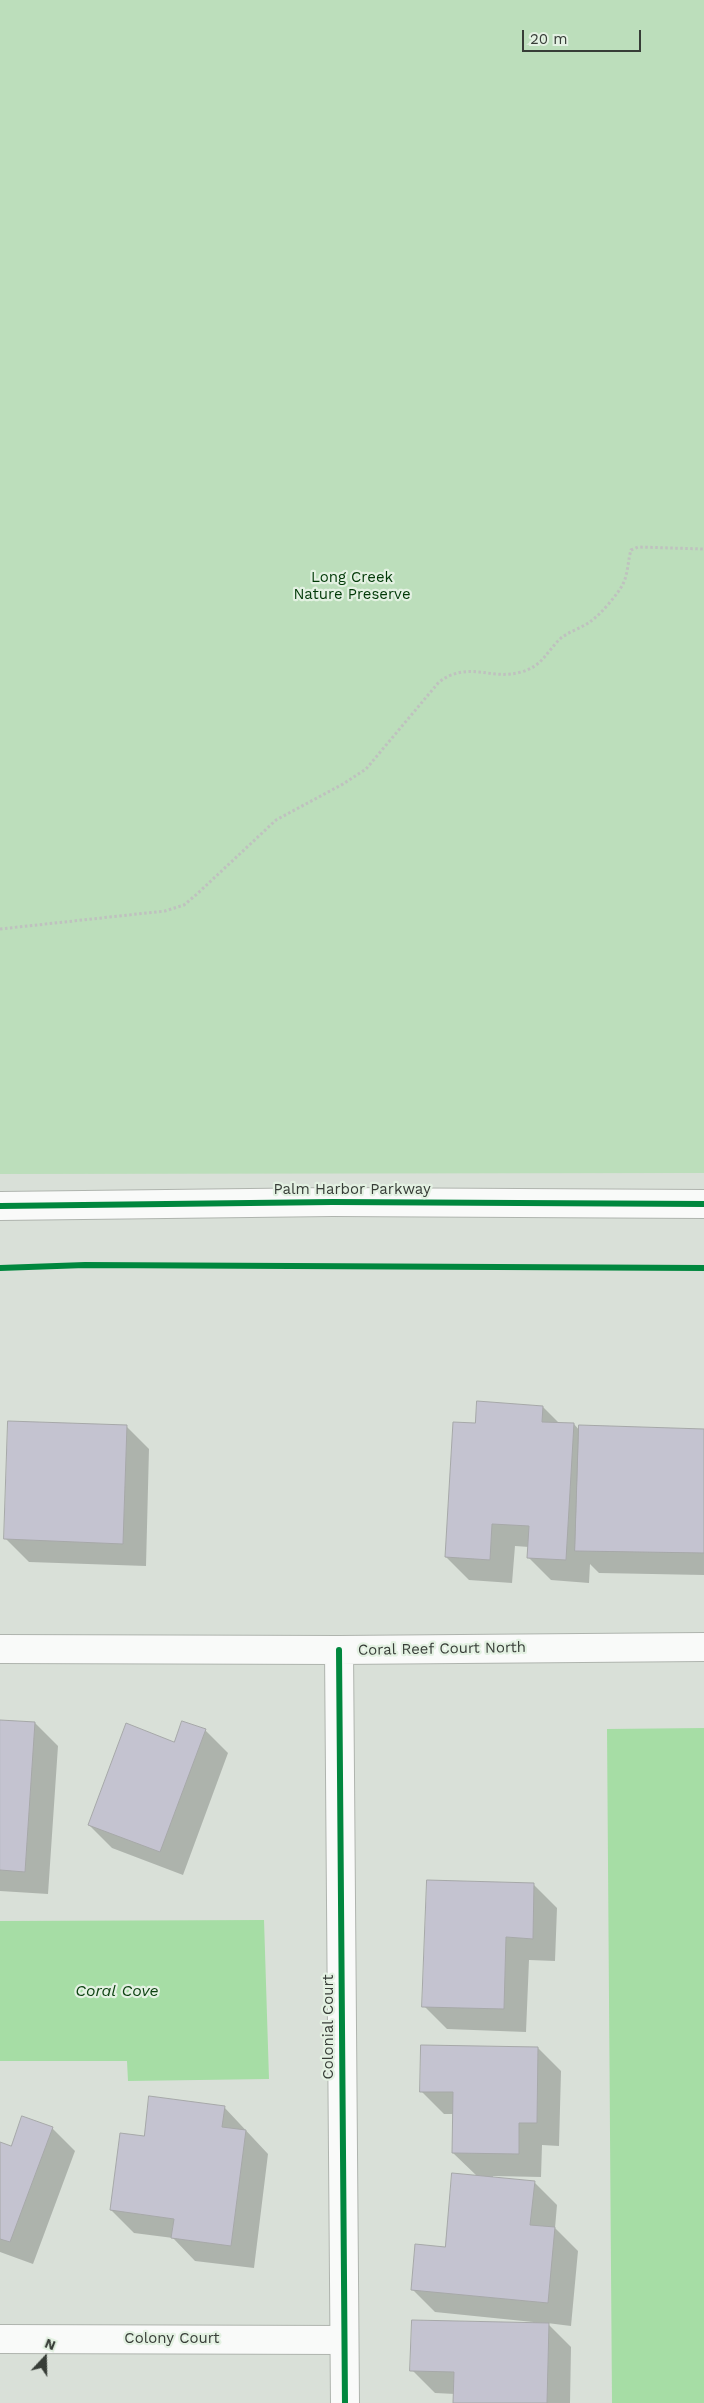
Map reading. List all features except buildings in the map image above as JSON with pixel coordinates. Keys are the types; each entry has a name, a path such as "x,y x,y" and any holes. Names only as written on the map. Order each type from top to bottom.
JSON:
{"street":[{"name":"Palm Harbor Parkway","path":"0,1206 333,1202 704,1204"},
{"name":"Coral Reef Court North","path":"0,1649 339,1650 704,1647"},
{"name":"Colonial Court","path":"339,1650 345,2403"},
{"name":"Colony Court","path":"0,2339 344,2340"}],"path":[{"path":"0,929 165,911 184,905 276,820 344,784 366,768 439,682 450,675 465,671 504,674 521,672 542,662 560,640 571,631 590,623 600,614 624,584 631,550 638,546 704,549"}],"green space":[{"name":"Long Creek Nature Preserve","path":"0,0 704,0 704,1173 0,1174"}],"water":[{"path":"704,1728 704,2403 612,2403 607,1729"},
{"name":"Coral Cove","path":"264,1920 269,2079 128,2081 127,2061 0,2061 0,1921"}],"cycle path":[{"path":"0,1206 333,1202 704,1204"},
{"path":"0,1268 85,1265 704,1268"},
{"path":"339,1650 345,2403"}]}
